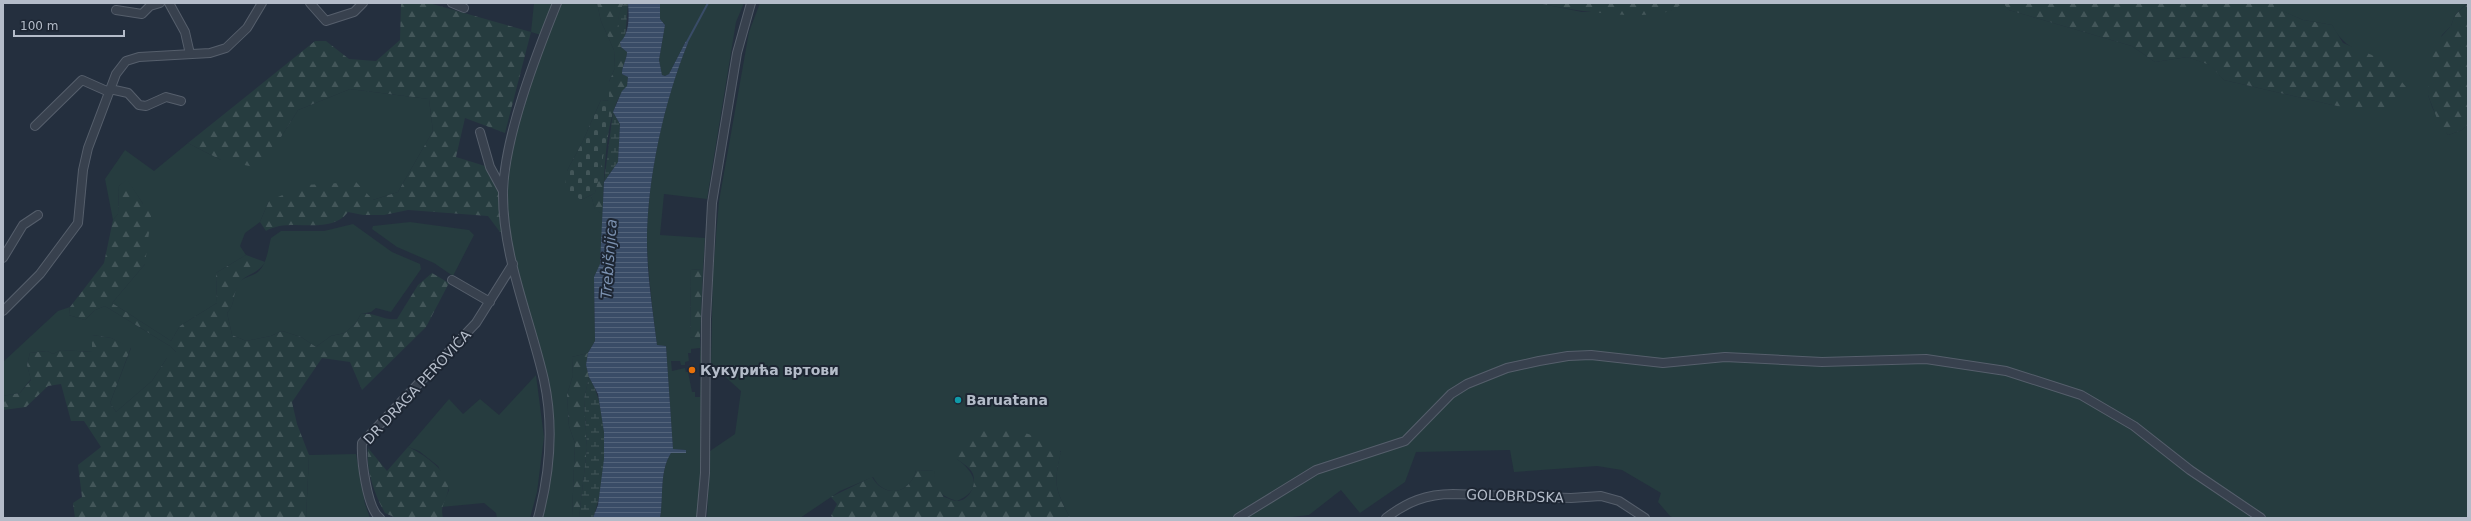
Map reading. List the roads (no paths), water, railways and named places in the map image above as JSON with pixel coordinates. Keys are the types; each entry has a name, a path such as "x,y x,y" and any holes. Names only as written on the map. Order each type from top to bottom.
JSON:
{"street":[{"path":"116,10 142,14 150,6 160,3"},
{"path":"169,3 185,32 190,54"},
{"path":"3,311 40,274 78,223 82,170 88,148 116,74 126,61 132,59 210,53 226,48 247,28 262,3"},
{"path":"310,3 326,21 354,12 363,3"},
{"path":"452,3 464,8"},
{"path":"538,518 544,494 551,438 544,381 513,264 507,233 503,191 511,136 557,3"},
{"path":"701,518 705,473 706,319 712,203 737,53 751,3"},
{"path":"35,126 82,80 110,91 128,93 139,105 146,106 166,97 174,97 181,101"},
{"path":"480,132 490,167 503,191"},
{"path":"3,258 23,225 38,215"},
{"name":"DR DRAGA PEROVIĆA","path":"380,518 372,507 362,464 362,443 476,323 513,264"},
{"path":"452,280 490,302"},
{"path":"1238,518 1316,470 1405,441 1451,394 1467,384 1507,368 1568,356 1591,355 1664,363 1725,357 1822,362 1926,359 2006,371 2081,395 2134,426 2190,470 2261,518"},
{"name":"GOLOBRDSKA","path":"1386,518 1414,500 1438,494 1508,494 1564,498 1601,496 1619,500 1645,518"}],"water":[{"name":"Trebišnjica","path":"628,3 660,3 660,19 665,25 659,60 662,75 665,76 669,74 686,41 688,43 671,90 658,141 650,192 647,242 649,280 657,345 666,346 673,449 686,450 686,453 671,453 667,460 663,476 660,518 593,518 598,505 604,459 604,432 598,394 589,377 586,365 588,353 595,341 594,277 600,264 604,182 618,162 620,124 613,112 622,91 627,86 628,77 622,74 627,52 621,47 620,42 626,34 629,19"}],"waterway":[{"path":"687,42 708,3"}],"place":[{"name":"Кукурића вртови","path":"692,370"},
{"name":"Baruatana","path":"958,400"}]}
